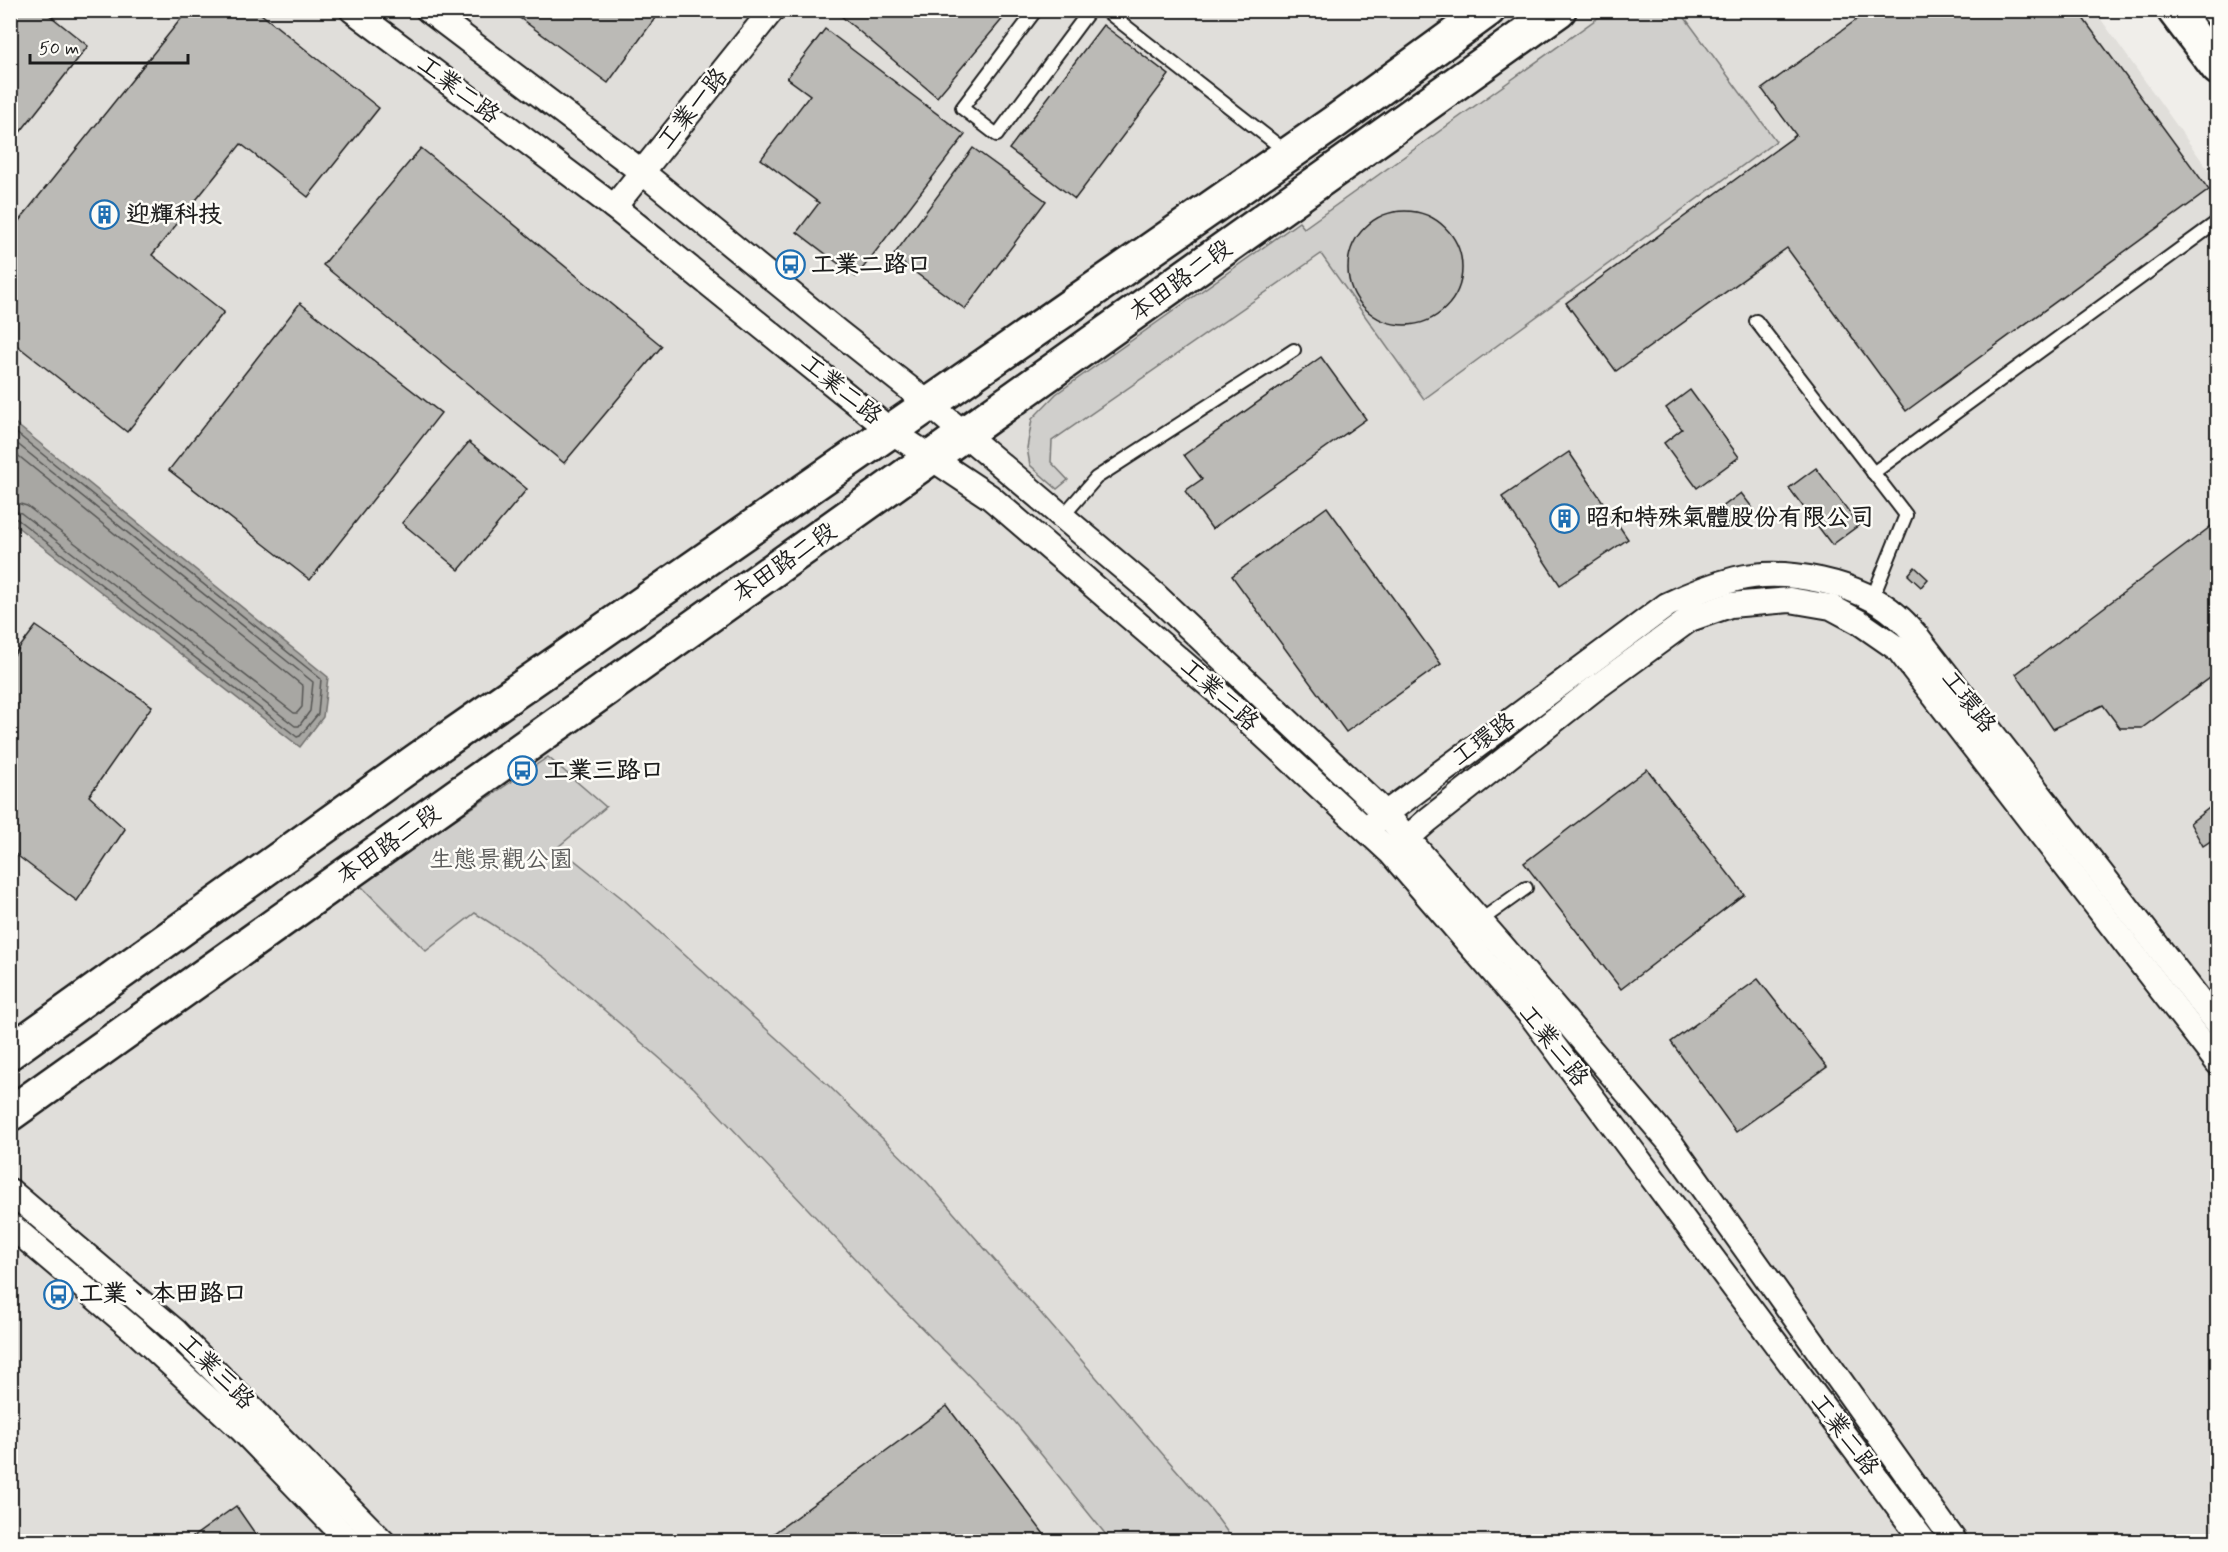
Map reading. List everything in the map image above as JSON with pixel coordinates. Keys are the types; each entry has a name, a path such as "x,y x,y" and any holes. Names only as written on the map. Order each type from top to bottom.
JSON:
{"street":[{"name":"工業二路","path":"352,10 614,207 891,431 990,497 1210,686 1365,829 1399,846"},
{"name":"工業二路","path":"428,10 642,172 966,435 1154,594 1385,813 1399,846 1471,928 1672,1146 1955,1542"},
{"name":"工業一路","path":"614,207 772,10"},
{"name":"本田路二段","path":"10,1052 416,761 1289,154 1488,10"},
{"name":"本田路二段","path":"10,1114 966,435 1559,10"},
{"path":"2174,10 2217,68"},
{"name":"工環路","path":"1365,829 1667,605 1701,589 1738,578 1774,575 1842,585 1872,599 1897,615 1919,639 2046,821 2167,978 2217,1063"},
{"path":"1859,622 1872,599"},
{"name":"工環路","path":"1399,846 1428,820 1617,672 1690,619 1730,605 1790,600 1831,607 1859,622 1898,649 2046,821"},
{"path":"1603,652 1617,672"},
{"path":"1210,686 1230,667"},
{"name":"工業二路","path":"1471,928 1533,1018 1924,1542"},
{"name":"工環路","path":"2167,978 2217,1024"},
{"name":"工業三路","path":"10,1191 189,1344 232,1405 350,1542"},
{"path":"1684,1220 1713,1202"},
{"name":"工業三路","path":"10,1226 171,1364 232,1405 383,1542"},
{"path":"171,1364 189,1344"},
{"path":"1789,1361 1814,1344"},
{"path":"1858,1454 1881,1438"}],"lane":[{"path":"1036,10 962,108 997,135 1090,10"},
{"path":"1105,10 1289,154"},
{"path":"1873,473 2217,222"},
{"path":"1756,321 1906,515 1872,599"},
{"path":"1062,517 1096,478 1294,350"},
{"path":"1471,928 1526,888"}],"shaded area":[{"path":"11,11 2095,11 2217,182 2217,1541 11,1542"}],"green space":[{"path":"1609,10 1680,11 1776,141 1424,399 1321,254 1052,441 1051,462 1068,480 1057,489 1030,465 1027,448 1032,419 1056,394 1299,222 1304,228"},
{"name":"生態景觀公園","path":"548,757 606,807 558,847 623,899 829,1086 927,1182 1212,1511 1234,1541 1111,1541 1015,1422 889,1295 694,1088 543,957 475,913 426,951 359,884"}],"water":[{"path":"11,420 328,677 323,717 300,747 11,522"}],"building":[{"path":"10,10 43,10 88,46 10,145"},
{"name":"迎輝科技","path":"188,10 256,10 379,108 308,197 241,144 152,255 224,312 127,432 10,340 10,232"},
{"path":"509,10 661,10 608,83"},
{"path":"834,10 1010,10 937,97"},
{"path":"1870,10 2077,10 2209,190 1906,411 1787,248 1616,371 1566,303 1796,135 1762,89"},
{"path":"1103,25 1169,75 1075,199 1009,149"},
{"path":"825,29 965,135 856,277 797,232 819,203 761,159 810,95 787,78"},
{"path":"421,148 662,346 564,463 323,265"},
{"path":"973,148 1046,201 965,309 893,256"},
{"path":"1405,211 1427,215 1437,220 1453,236 1458,246 1462,268 1458,290 1453,300 1437,316 1427,321 1405,325 1383,321 1373,316 1357,300 1352,290 1348,268 1352,246 1357,236 1373,220 1383,215"},
{"path":"300,303 441,413 310,580 169,470"},
{"path":"1321,357 1366,419 1212,529 1185,491 1202,479 1184,455"},
{"path":"1690,390 1739,457 1697,488 1664,443 1682,429 1666,408"},
{"path":"469,442 527,489 459,570 402,523"},
{"name":"昭和特殊氣體股份有限公司","path":"1569,452 1628,539 1560,585 1502,497"},
{"path":"1816,468 1859,525 1832,545 1789,488"},
{"path":"1741,493 1755,511 1731,529 1717,511"},
{"path":"1327,507 1441,664 1346,732 1232,576"},
{"path":"2218,521 2218,672 2142,728 2120,728 2103,705 2053,729 2016,674"},
{"path":"1915,567 1928,579 1921,587 1908,575"},
{"path":"36,626 152,706 89,796 125,829 77,901 10,850 10,660"},
{"path":"1647,769 1744,894 1621,989 1524,863"},
{"path":"2218,801 2218,836 2203,846 2190,823"},
{"path":"1758,979 1827,1067 1736,1132 1671,1042"},
{"path":"947,1406 1050,1542 762,1542"},
{"path":"236,1506 261,1542 186,1542"}],"place":[{"name":"迎輝科技","path":"105,215"},
{"name":"工業二路口","path":"790,265"},
{"name":"昭和特殊氣體股份有限公司","path":"1565,518"},
{"name":"工業三路口","path":"523,771"},
{"name":"工業、本田路口","path":"58,1294"}]}
